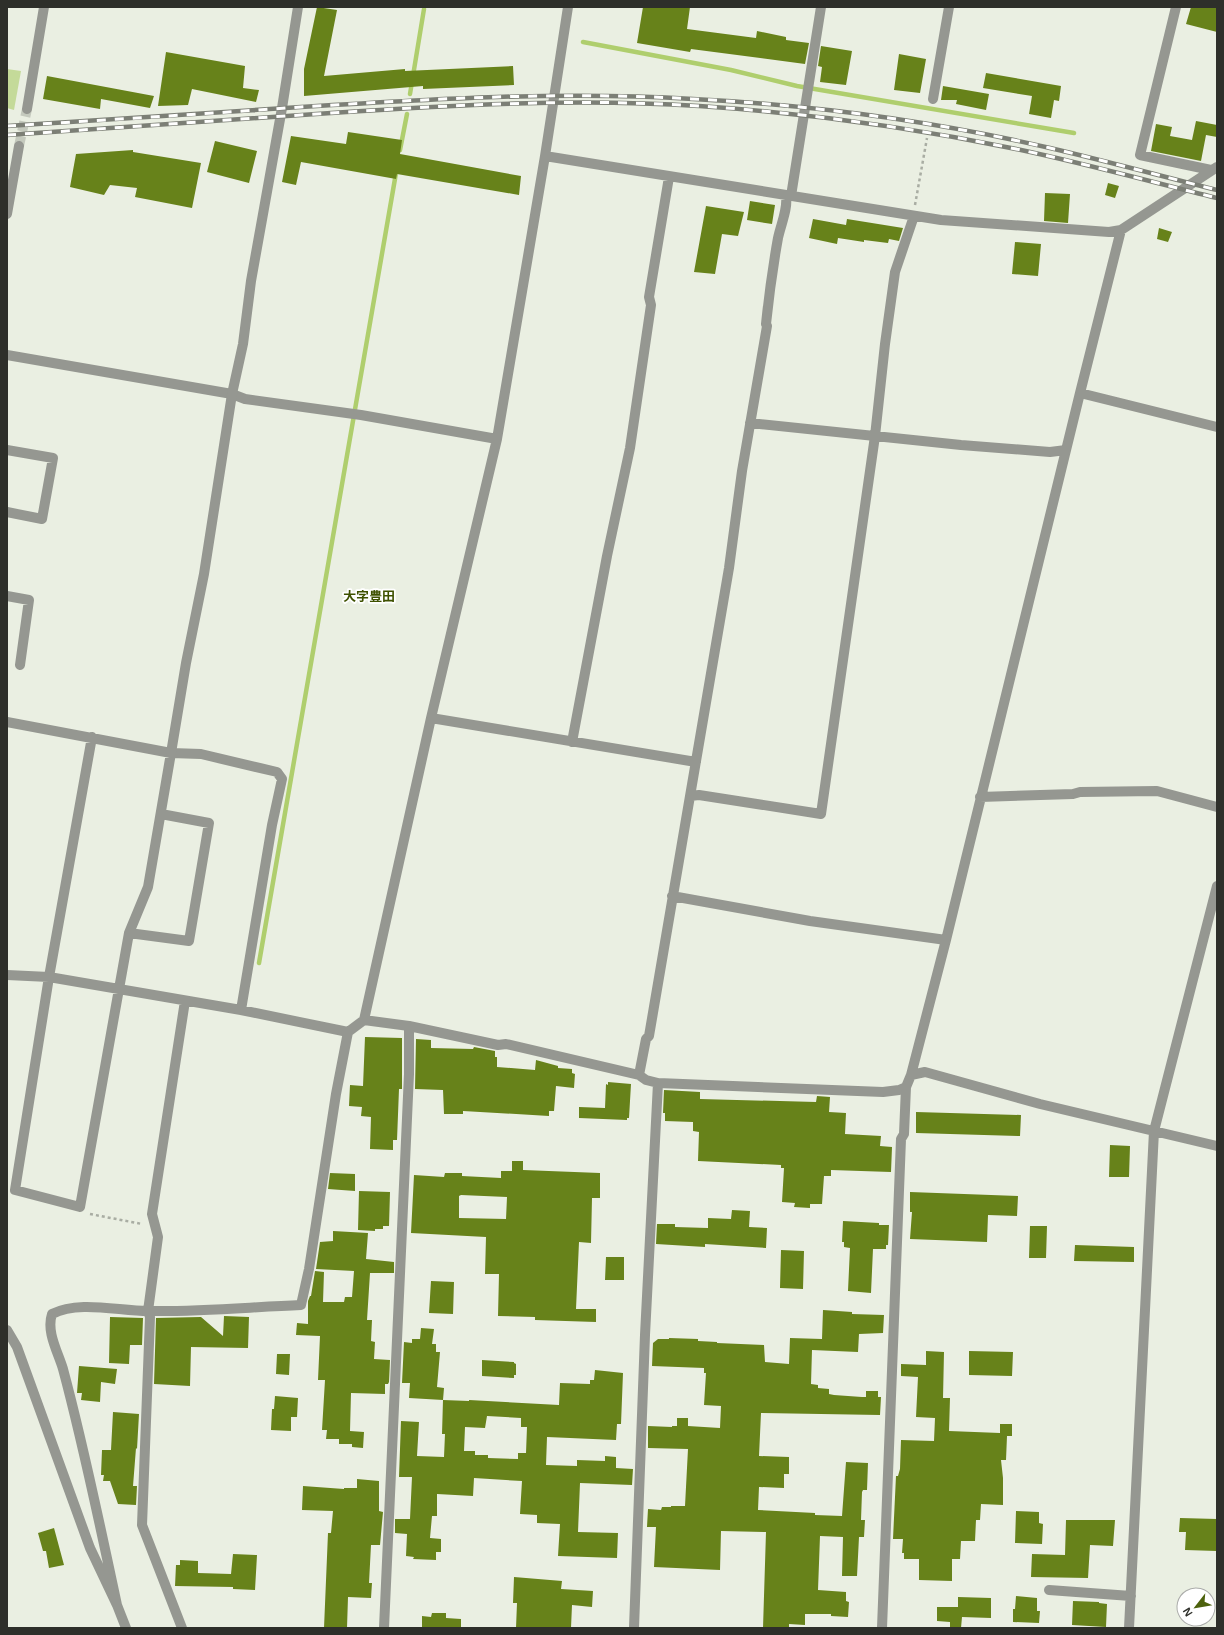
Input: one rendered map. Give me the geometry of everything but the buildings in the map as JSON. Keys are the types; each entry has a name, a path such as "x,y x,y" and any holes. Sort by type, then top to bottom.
{"street":[{"path":"27,109 44,7"},
{"path":"92,738 49,978 15,1190 80,1207 129,933 148,887 186,664 204,574 232,394 242,344 251,281 282,108 298,7"},
{"path":"117,1604 78,1425 62,1365 53,1342 49,1322 52,1314 61,1309 74,1307 148,1311 301,1305 309,1269 336,1094 348,1032 364,1020 431,718 497,439 545,156 568,7"},
{"path":"639,1076 646,1040 649,1036 729,568 750,424 767,326 766,324 774,259 789,196 821,7"},
{"path":"933,99 949,7"},
{"path":"1176,7 1140,155 1214,168"},
{"path":"7,214 19,146"},
{"path":"545,156 914,216 956,221 1109,232 1121,230 1214,168"},
{"path":"572,742 607,556 630,448 651,305 649,297 669,176"},
{"path":"690,796 699,795 821,814 875,436 885,344 895,272 914,216"},
{"path":"882,1628 902,1140 904,1134 906,1087 911,1075 946,940 980,797 1121,230"},
{"path":"7,355 232,394 244,398 497,439"},
{"path":"1080,393 1217,427"},
{"path":"750,424 961,445 1050,452 1066,450"},
{"path":"7,450 53,458 42,519 7,512"},
{"path":"7,596 29,600 20,665"},
{"path":"431,718 696,762"},
{"path":"7,722 171,753 201,754 277,772 282,779 272,824 241,1010"},
{"path":"980,797 1073,794 1080,792 1157,791 1217,807"},
{"path":"129,933 189,941 209,823 161,814"},
{"path":"1129,1628 1154,1131 1217,886"},
{"path":"672,896 810,921 946,940"},
{"path":"7,975 49,978 119,989 241,1010 348,1032"},
{"path":"182,1628 142,1525 150,1317 148,1311 158,1237 152,1214 185,1001"},
{"path":"364,1020 409,1026 498,1045 506,1044 639,1076 646,1080 658,1083 883,1092 900,1090 906,1087"},
{"path":"384,1628 409,1074 409,1026"},
{"path":"911,1075 925,1072 1040,1104 1217,1146"},
{"path":"634,1628 645,1335 658,1083"},
{"path":"7,1330 17,1347 90,1548 117,1604 126,1628"},
{"path":"1049,1590 1131,1596"}],"path":[{"path":"914,216 927,138"},
{"path":"80,1207 86,1213 146,1224 152,1214"}],"green space":[{"path":"7,69 21,71 14,110 7,108"}],"waterway":[{"path":"410,94 424,9"},
{"path":"583,42 731,70 797,86 1074,133"},
{"path":"400,150 407,114"},
{"path":"259,963 396,173"}],"tunnel":[{"path":"19,146 27,109"}],"railway":[{"path":"7,126 399,101 497,97 595,96 693,99 783,105 917,122 1006,138 1113,163 1217,190"},
{"path":"7,135 469,105 607,103 699,106 861,122 981,142 1046,155 1217,198"}],"district":[{"name":"大字豊田","path":"369,596"}]}
